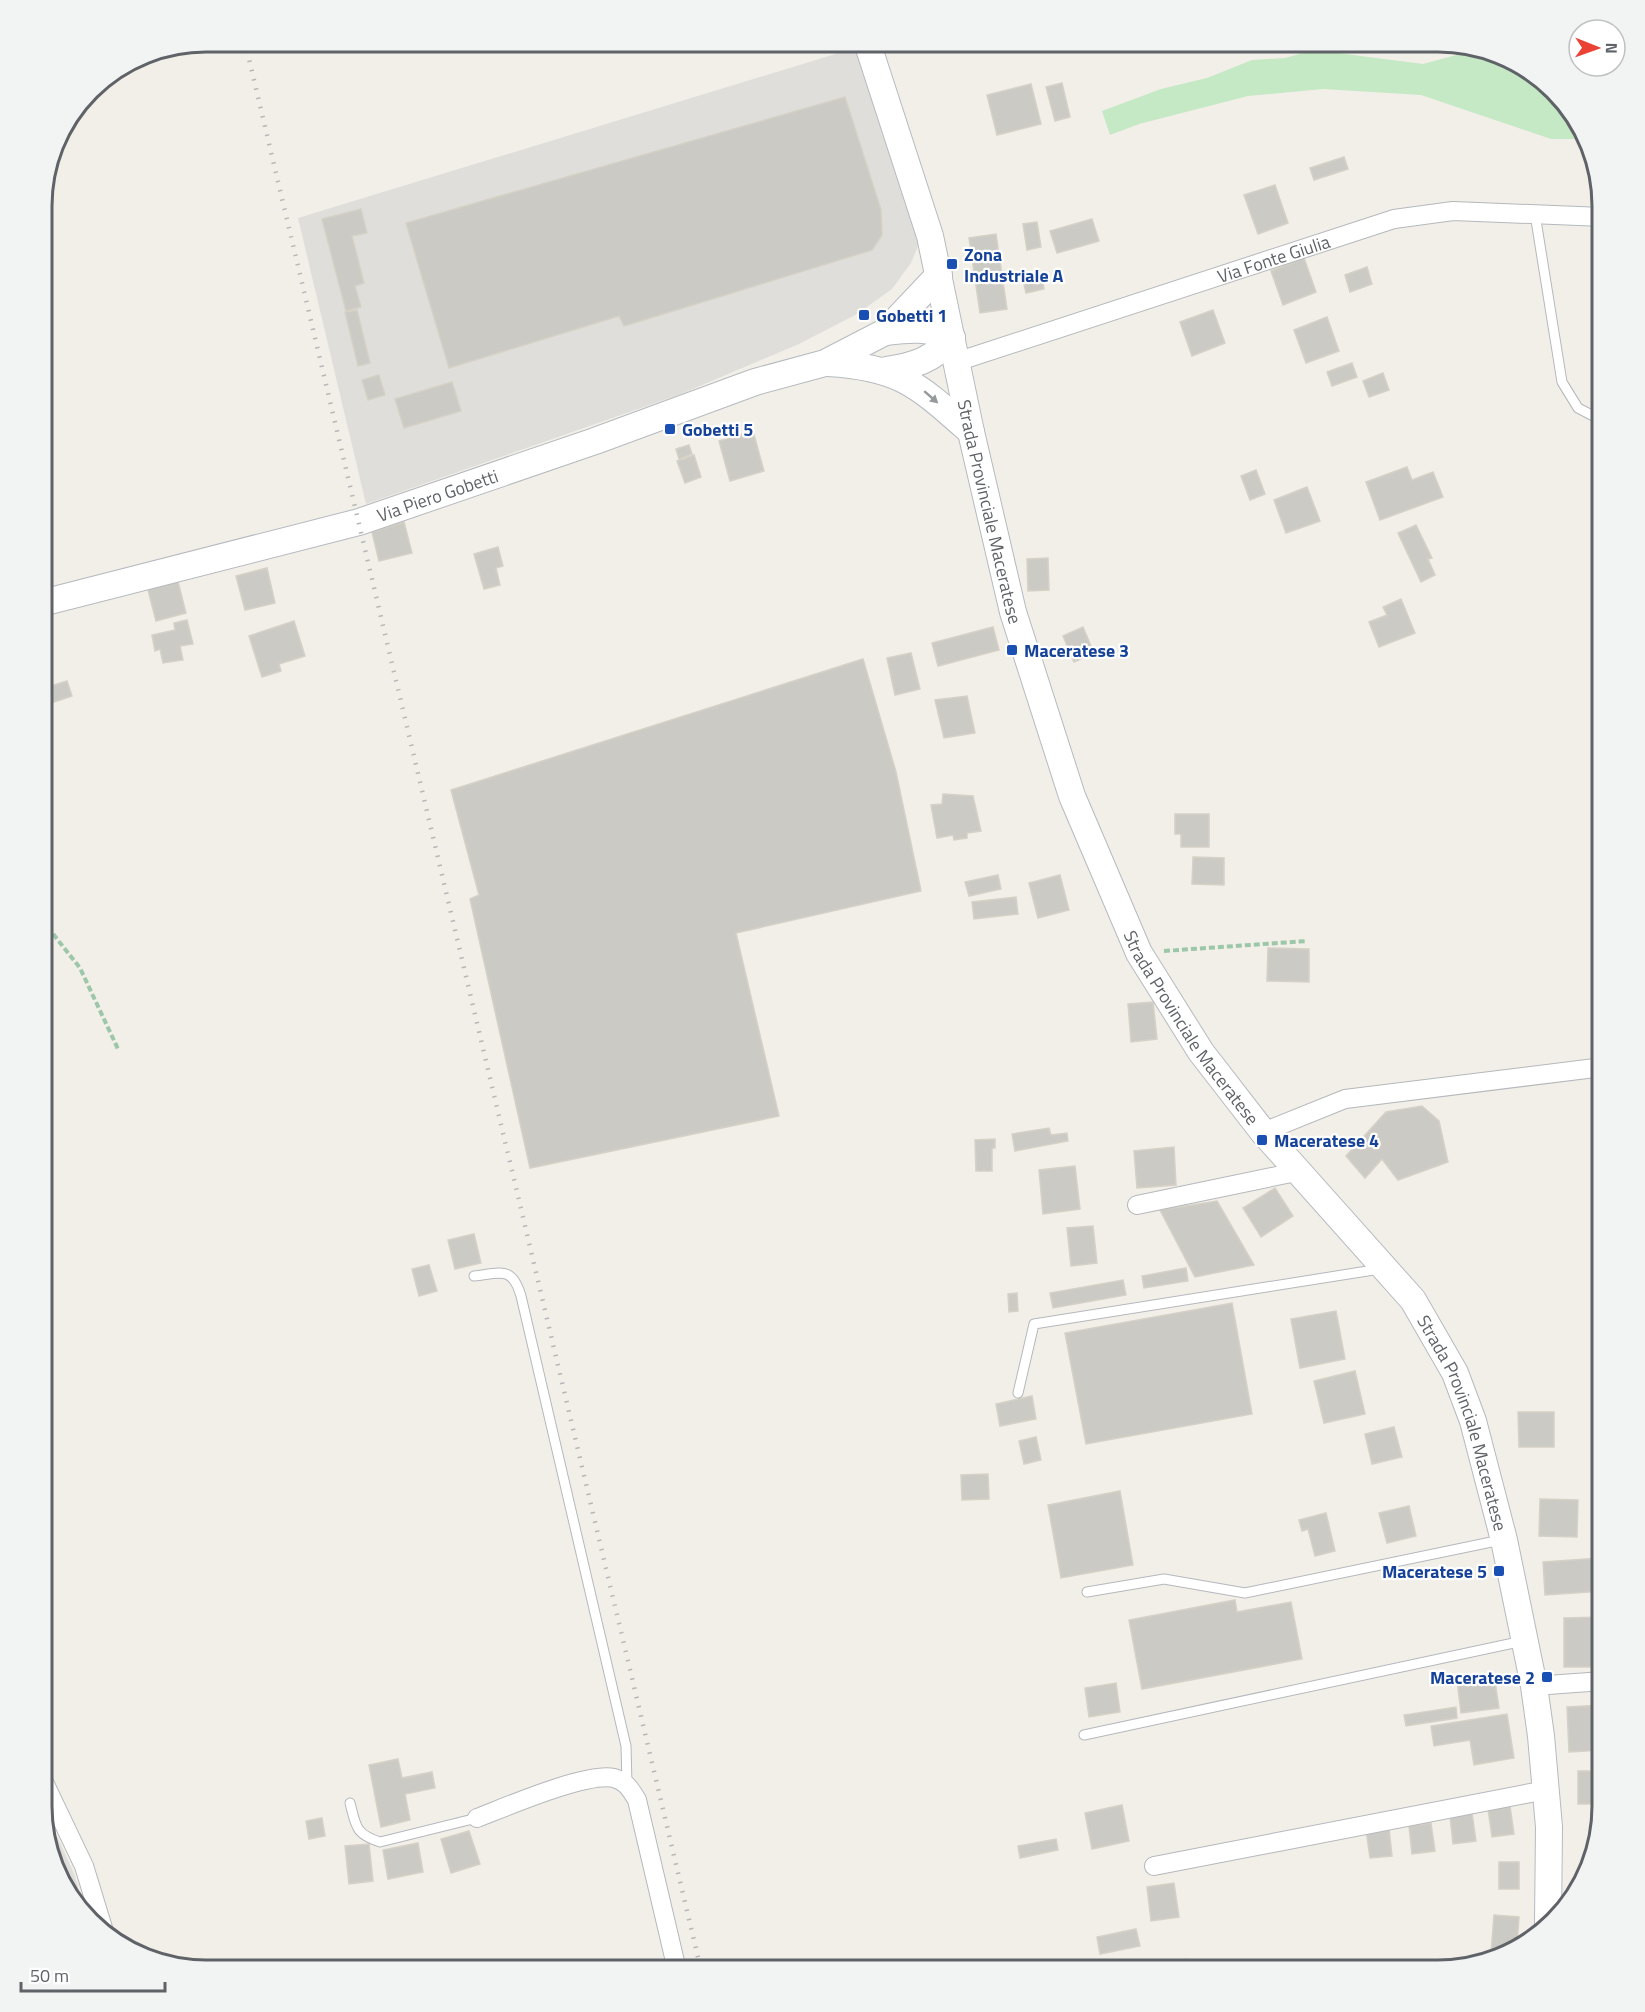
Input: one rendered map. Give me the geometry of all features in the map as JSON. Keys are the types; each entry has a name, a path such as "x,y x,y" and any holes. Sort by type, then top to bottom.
{"main road":[{"name":"Strada Provinciale Maceratese","path":"871,53 905,153 939,275 971,432 1016,623 1072,796 1139,953 1202,1052 1263,1132 1296,1172 1413,1300 1455,1373 1473,1421 1504,1540 1534,1686 1546,1790 1548,1913"},
{"path":"825,363 885,332 939,275"},
{"path":"825,363 886,370 914,366 954,350 938,331 921,328 885,332"},
{"name":"Via Piero Gobetti","path":"53,600 350,525 595,441 755,382 825,363"},
{"path":"886,370 922,389 971,432"}],"street":[{"name":"Via Fonte Giulia","path":"954,350 1394,219 1453,211 1592,217"},
{"path":"1263,1132 1345,1099 1592,1068"},
{"path":"1137,1205 1296,1172"},
{"path":"1534,1686 1592,1682"},
{"path":"477,1818 592,1779 614,1778 627,1784 637,1800 675,1960"},
{"path":"1154,1866 1546,1790"},
{"path":"52,1799 84,1866 99,1915"}],"lane":[{"path":"1535,214 1562,382 1578,408 1592,415"},
{"path":"1018,1393 1034,1324 1385,1268"},
{"path":"474,1276 507,1273 516,1278 522,1296 626,1746 627,1784"},
{"path":"1087,1592 1164,1579 1245,1593 1504,1540"},
{"path":"1084,1735 1525,1640"},
{"path":"350,1803 357,1829 365,1838 380,1842 477,1818"}],"path":[{"path":"53,933 80,968 118,1049"},
{"path":"1139,953 1307,941"}],"shaded area":[{"path":"840,53 857,53 920,241 911,263 892,289 857,314 799,344 681,394 366,504 298,218"},
{"path":"55,1833 75,1876 80,1893 64,1864"}],"green space":[{"path":"1304,53 1337,53 1423,64 1460,54 1469,55 1497,64 1532,84 1554,105 1577,139 1551,139 1421,95 1323,89 1248,96 1139,124 1110,135 1102,111 1161,89 1207,78 1252,60 1285,58"}],"building":[{"path":"1062,83 1070,117 1055,121 1046,87"},
{"path":"1031,84 1041,124 997,135 987,95"},
{"path":"845,97 881,210 882,235 872,250 624,326 619,316 449,368 406,223"},
{"path":"1344,157 1348,169 1314,180 1310,168"},
{"path":"1275,185 1288,223 1258,234 1244,195"},
{"path":"361,209 367,233 352,236 364,283 355,286 361,307 346,311 322,219"},
{"path":"1092,219 1099,241 1057,253 1050,231"},
{"path":"1037,222 1041,247 1027,250 1023,224"},
{"path":"996,234 1007,309 980,313 969,238"},
{"path":"1304,258 1316,292 1283,305 1271,271"},
{"path":"1367,267 1372,284 1350,292 1345,275"},
{"path":"1041,272 1044,289 1026,293 1022,275"},
{"path":"357,310 370,363 358,366 345,312"},
{"path":"1213,310 1225,343 1192,356 1180,322"},
{"path":"1327,317 1339,351 1306,363 1294,330"},
{"path":"1352,363 1357,377 1332,386 1327,372"},
{"path":"1383,373 1389,390 1369,397 1363,381"},
{"path":"379,375 385,395 368,400 362,380"},
{"path":"452,382 461,411 404,428 395,399"},
{"path":"753,431 764,471 730,481 719,441"},
{"path":"689,445 692,454 679,459 676,449"},
{"path":"694,455 701,477 685,483 677,461"},
{"path":"1407,467 1412,480 1433,472 1443,497 1380,520 1366,482"},
{"path":"1256,470 1265,494 1250,500 1241,476"},
{"path":"1307,487 1320,521 1286,533 1274,500"},
{"path":"404,522 412,553 379,561 372,532"},
{"path":"1416,525 1432,558 1428,559 1435,575 1421,582 1398,533"},
{"path":"498,547 503,566 496,568 500,585 484,589 474,554"},
{"path":"1048,558 1049,590 1028,591 1027,559"},
{"path":"267,568 275,603 245,610 236,576"},
{"path":"177,578 186,613 156,621 147,586"},
{"path":"1401,599 1415,633 1379,647 1369,622 1387,615 1383,607"},
{"path":"187,620 193,644 180,646 183,660 163,663 160,649 155,651 152,635 175,630 174,623"},
{"path":"294,621 305,656 279,664 281,671 262,677 249,636"},
{"path":"993,627 999,650 938,666 932,643"},
{"path":"1083,627 1094,653 1074,662 1063,636"},
{"path":"911,653 920,689 895,695 887,658"},
{"path":"863,659 896,772 921,891 736,933 779,1116 530,1168 470,899 479,895 451,790"},
{"path":"67,681 72,696 53,702 53,685"},
{"path":"967,696 975,733 944,738 935,700"},
{"path":"943,794 973,796 981,831 967,833 967,838 954,840 953,835 937,838 931,805 942,804"},
{"path":"1175,814 1209,814 1209,847 1181,847 1181,834 1175,834"},
{"path":"1193,857 1224,858 1224,885 1192,884"},
{"path":"998,875 1001,889 969,896 965,882"},
{"path":"1060,875 1069,910 1038,918 1029,883"},
{"path":"1016,897 1018,914 974,919 972,902"},
{"path":"1268,948 1309,949 1309,982 1267,981"},
{"path":"1153,1002 1157,1039 1131,1042 1128,1004"},
{"path":"1422,1106 1439,1121 1448,1162 1398,1180 1382,1159 1365,1178 1346,1156 1386,1112"},
{"path":"1049,1128 1051,1135 1067,1133 1068,1141 1015,1151 1012,1134"},
{"path":"995,1139 995,1148 992,1148 992,1171 976,1171 975,1140"},
{"path":"1174,1147 1176,1185 1137,1188 1134,1151"},
{"path":"1075,1166 1080,1209 1043,1214 1039,1170"},
{"path":"1275,1188 1293,1216 1261,1237 1243,1208"},
{"path":"1217,1201 1254,1265 1195,1277 1160,1210"},
{"path":"1093,1226 1097,1263 1071,1266 1067,1228"},
{"path":"474,1234 481,1263 455,1269 448,1240"},
{"path":"429,1265 437,1291 419,1296 412,1269"},
{"path":"1186,1268 1188,1281 1144,1288 1142,1276"},
{"path":"1123,1280 1126,1295 1053,1308 1050,1293"},
{"path":"1017,1293 1018,1311 1009,1312 1008,1294"},
{"path":"1232,1303 1252,1414 1086,1444 1065,1333"},
{"path":"1336,1311 1345,1359 1300,1368 1291,1319"},
{"path":"1355,1371 1365,1414 1324,1423 1314,1381"},
{"path":"1032,1396 1036,1419 1000,1426 996,1404"},
{"path":"1518,1412 1554,1412 1554,1447 1519,1447"},
{"path":"1394,1427 1402,1457 1372,1464 1365,1434"},
{"path":"1036,1437 1041,1460 1024,1464 1019,1441"},
{"path":"988,1474 989,1499 962,1500 961,1475"},
{"path":"1120,1491 1133,1565 1061,1578 1048,1505"},
{"path":"1540,1499 1578,1500 1577,1537 1539,1536"},
{"path":"1409,1506 1416,1536 1387,1543 1379,1513"},
{"path":"1326,1513 1335,1551 1315,1556 1308,1529 1302,1531 1299,1520"},
{"path":"1592,1559 1592,1592 1545,1595 1543,1562"},
{"path":"1235,1600 1237,1612 1291,1602 1302,1659 1142,1689 1129,1620"},
{"path":"1592,1617 1592,1667 1564,1667 1564,1618"},
{"path":"1494,1675 1499,1708 1461,1713 1457,1680"},
{"path":"1116,1683 1120,1712 1089,1717 1085,1688"},
{"path":"1592,1706 1592,1751 1569,1752 1567,1707"},
{"path":"1456,1707 1457,1718 1406,1726 1404,1715"},
{"path":"1507,1714 1514,1758 1474,1765 1470,1740 1434,1746 1431,1726"},
{"path":"398,1759 402,1778 432,1772 435,1788 405,1794 410,1820 381,1827 369,1765"},
{"path":"1578,1771 1592,1771 1592,1804 1578,1804"},
{"path":"1122,1805 1129,1841 1092,1849 1085,1813"},
{"path":"1510,1806 1514,1834 1492,1837 1488,1809"},
{"path":"1472,1813 1476,1841 1453,1844 1450,1816"},
{"path":"322,1818 325,1836 309,1839 306,1821"},
{"path":"1431,1823 1435,1851 1412,1854 1409,1826"},
{"path":"1389,1828 1392,1856 1370,1858 1366,1830"},
{"path":"469,1831 480,1864 451,1873 441,1839"},
{"path":"1056,1839 1058,1850 1020,1858 1018,1846"},
{"path":"418,1843 423,1872 388,1879 383,1850"},
{"path":"369,1844 373,1881 349,1884 345,1846"},
{"path":"1499,1862 1519,1862 1519,1889 1499,1889"},
{"path":"1174,1883 1179,1917 1151,1921 1147,1887"},
{"path":"1494,1915 1519,1917 1518,1938 1491,1950"},
{"path":"1136,1929 1140,1946 1100,1954 1097,1937"}],"railway":[{"path":"247,52 699,1960"}],"place":[{"name":"Zona Industriale A","path":"952,264"},
{"name":"Gobetti 1","path":"864,315"},
{"name":"Gobetti 5","path":"670,429"},
{"name":"Maceratese 3","path":"1012,650"},
{"name":"Maceratese 4","path":"1262,1140"},
{"name":"Maceratese 5","path":"1499,1571"},
{"name":"Maceratese 2","path":"1547,1677"}]}
